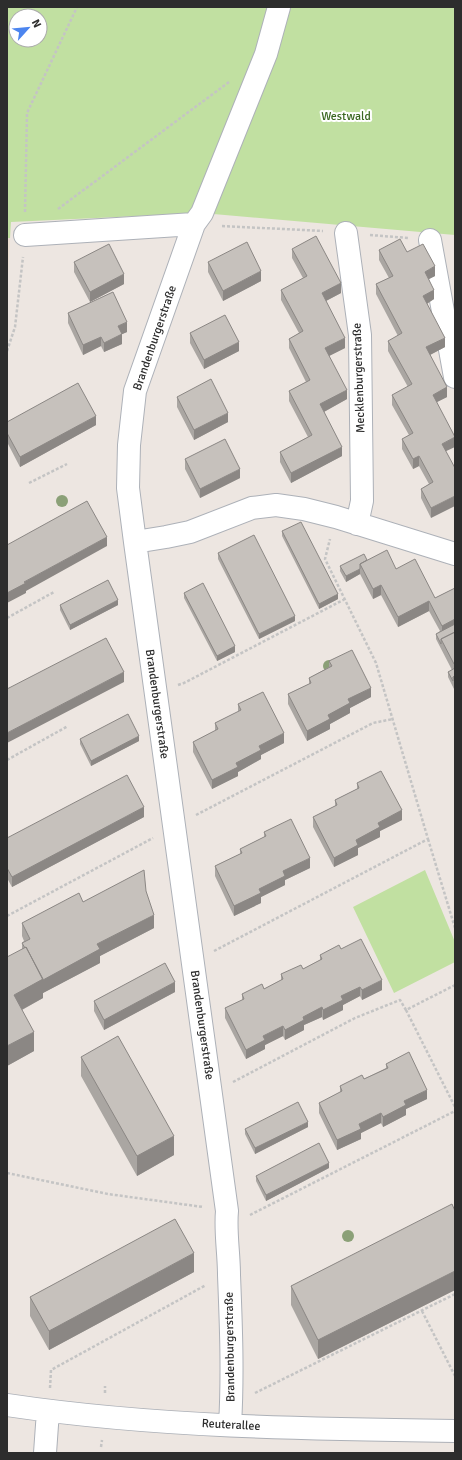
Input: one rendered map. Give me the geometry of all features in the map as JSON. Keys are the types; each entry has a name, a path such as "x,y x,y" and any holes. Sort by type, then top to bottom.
{"street":[{"name":"Brandenburgerstraße","path":"230,1426 232,1388 226,1219 211,1094 128,488 135,391 194,224 202,213 266,54 279,7"},
{"path":"25,234 194,224"},
{"name":"Mecklenburgerstraße","path":"346,233 360,335 362,501 357,524"},
{"path":"430,240 455,377"},
{"path":"135,542 166,538 190,532 252,508 276,505 304,509 336,517 455,554"},
{"name":"Reuterallee","path":"7,1405 48,1411 230,1426 455,1431"},
{"path":"45,1453 48,1411"}],"path":[{"path":"7,351 16,327 25,234 27,113 77,7"},
{"path":"56,211 234,78"},
{"path":"28,483 67,464"},
{"path":"336,517 325,559 376,663 455,928"},
{"path":"7,618 54,592"},
{"path":"155,691 184,683 345,600"},
{"path":"7,916 373,723 393,719"},
{"path":"7,760 68,726"},
{"path":"193,961 428,840"},
{"path":"406,1010 455,985"},
{"path":"211,1094 355,1018 400,1000 455,1107"},
{"path":"7,1173 226,1219 455,1111"},
{"path":"48,1411 51,1370 229,1273"},
{"path":"254,1393 422,1312 455,1294"},
{"path":"422,1312 455,1376"}],"shaded area":[{"path":"7,238 10,238 7,294"}],"green space":[{"name":"Westwald","path":"7,7 455,7 455,235 202,213 11,222 10,238 7,238"},
{"path":"425,870 455,942 455,962 394,993 353,907"}],"building":[{"path":"316,236 341,283 322,293 345,338 325,348 347,390 320,404 342,447 291,473 280,452 312,435 289,391 310,380 289,339 303,331 281,290 307,276 292,249"},
{"path":"400,239 407,252 423,244 435,266 425,272 434,290 423,296 445,338 426,347 447,387 433,395 455,437 442,444 455,468 455,496 431,508 421,489 433,482 419,456 413,459 402,439 413,433 392,395 412,384 388,341 402,333 376,284 393,276 379,250"},
{"path":"247,242 261,271 223,291 208,262"},
{"path":"109,244 124,274 90,292 74,262"},
{"path":"113,292 127,322 118,326 122,334 104,343 101,337 83,345 68,313"},
{"path":"225,315 239,342 204,360 190,333"},
{"path":"211,379 228,413 194,430 177,397"},
{"path":"78,383 96,416 20,457 7,433 7,422"},
{"path":"225,439 240,469 200,489 185,459"},
{"path":"87,501 107,537 24,582 26,583 7,593 7,545"},
{"path":"301,522 338,594 319,604 282,531"},
{"path":"254,535 295,616 259,634 218,553"},
{"path":"387,550 396,569 415,559 435,598 455,588 455,619 442,626 429,601 398,617 381,585 373,589 360,564"},
{"path":"364,554 367,560 360,564 360,569 346,576 340,566"},
{"path":"108,580 118,600 70,625 60,605"},
{"path":"203,583 235,646 217,656 184,593"},
{"path":"455,624 455,632 441,639 441,644 436,634"},
{"path":"455,632 455,663 454,664 441,639"},
{"path":"106,638 124,672 7,733 7,689"},
{"path":"352,650 371,688 348,699 350,703 328,715 330,719 307,731 288,694 311,683 309,678 332,666 329,661"},
{"path":"455,668 455,676 453,677 453,681 448,672"},
{"path":"263,692 284,733 259,746 261,750 236,763 238,767 212,780 193,742 218,729 215,723 241,710 238,704"},
{"path":"128,714 139,736 91,761 80,739"},
{"path":"381,771 402,810 378,823 380,827 356,840 358,845 334,858 313,817 337,805 335,800 359,788 357,783"},
{"path":"127,775 144,807 12,877 7,868 7,838"},
{"path":"291,819 310,858 283,871 285,876 259,889 261,893 234,906 215,866 242,853 240,849 266,836 264,832"},
{"path":"144,870 146,891 154,915 97,944 100,949 43,980 26,947 25,948 22,943 30,939 22,923 79,893 83,902"},
{"path":"361,939 382,980 362,990 360,987 341,996 343,1000 323,1010 322,1007 303,1017 304,1020 285,1030 283,1026 263,1036 265,1040 246,1050 225,1008 244,999 242,994 262,984 264,989 283,979 281,974 301,965 303,969 322,959 320,955 339,945 341,949"},
{"path":"26,947 43,979 14,995 34,1032 7,1046 7,957"},
{"path":"165,963 175,982 104,1020 94,1001"},
{"path":"118,1036 174,1136 137,1156 81,1057"},
{"path":"409,1052 427,1090 404,1101 406,1105 383,1117 381,1113 359,1124 361,1129 337,1140 319,1103 342,1091 340,1086 362,1075 364,1079 388,1068 386,1064"},
{"path":"298,1102 308,1122 255,1148 245,1129"},
{"path":"319,1143 329,1163 266,1195 256,1176"},
{"path":"452,1204 455,1211 455,1271 318,1340 291,1286"},
{"path":"175,1219 194,1253 49,1331 30,1297"}]}
